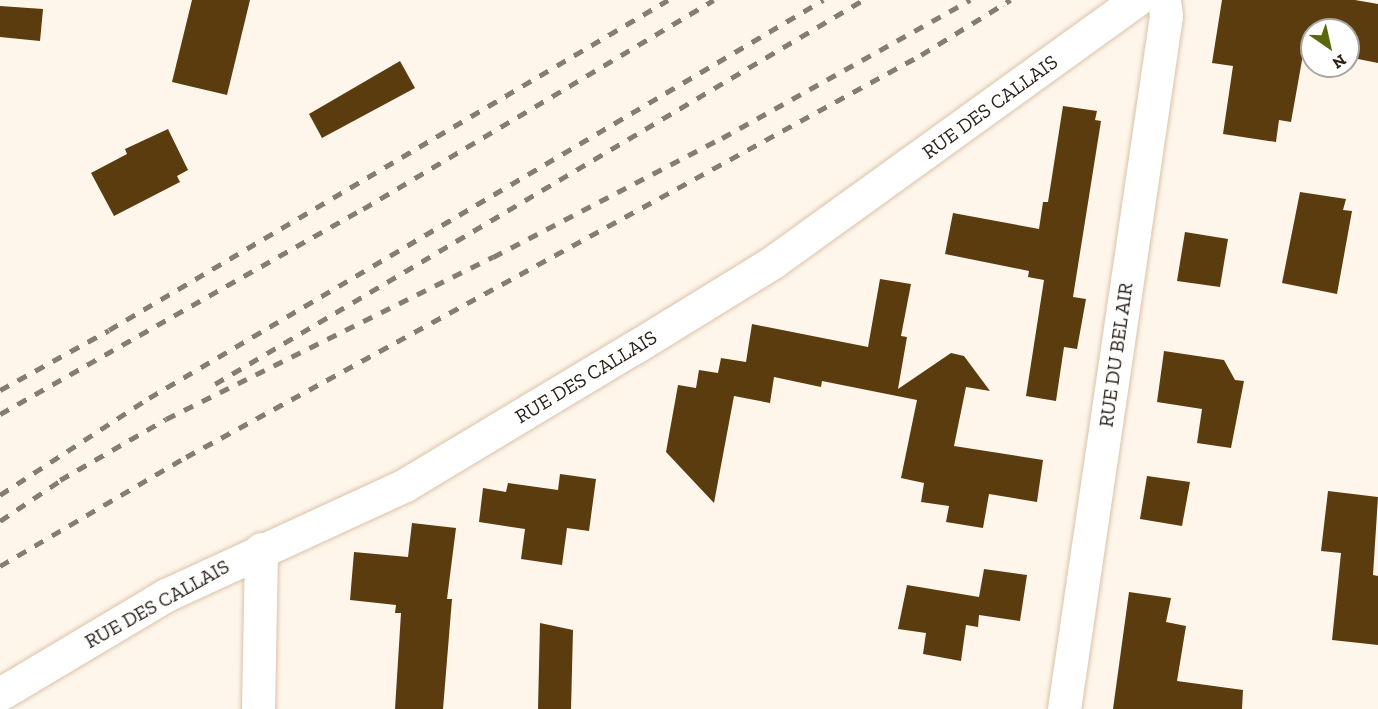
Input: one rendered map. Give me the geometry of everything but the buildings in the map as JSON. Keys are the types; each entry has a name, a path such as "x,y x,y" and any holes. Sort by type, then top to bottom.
{"street":[{"name":"RUE DES CALLAIS","path":"0,694 166,595 261,549 405,485 773,262 1136,0"},
{"name":"RUE DU BEL AIR","path":"1064,709 1166,16 1164,0"},
{"path":"258,709 261,549"}],"railway":[{"path":"0,390 109,330 668,0"},
{"path":"0,414 363,209 713,0"},
{"path":"0,495 149,398 823,0"},
{"path":"215,384 863,0"},
{"path":"60,480 166,419 493,257 722,138 970,0"},
{"path":"0,566 186,457 921,55 1010,0"},
{"path":"0,521 67,476"}]}
